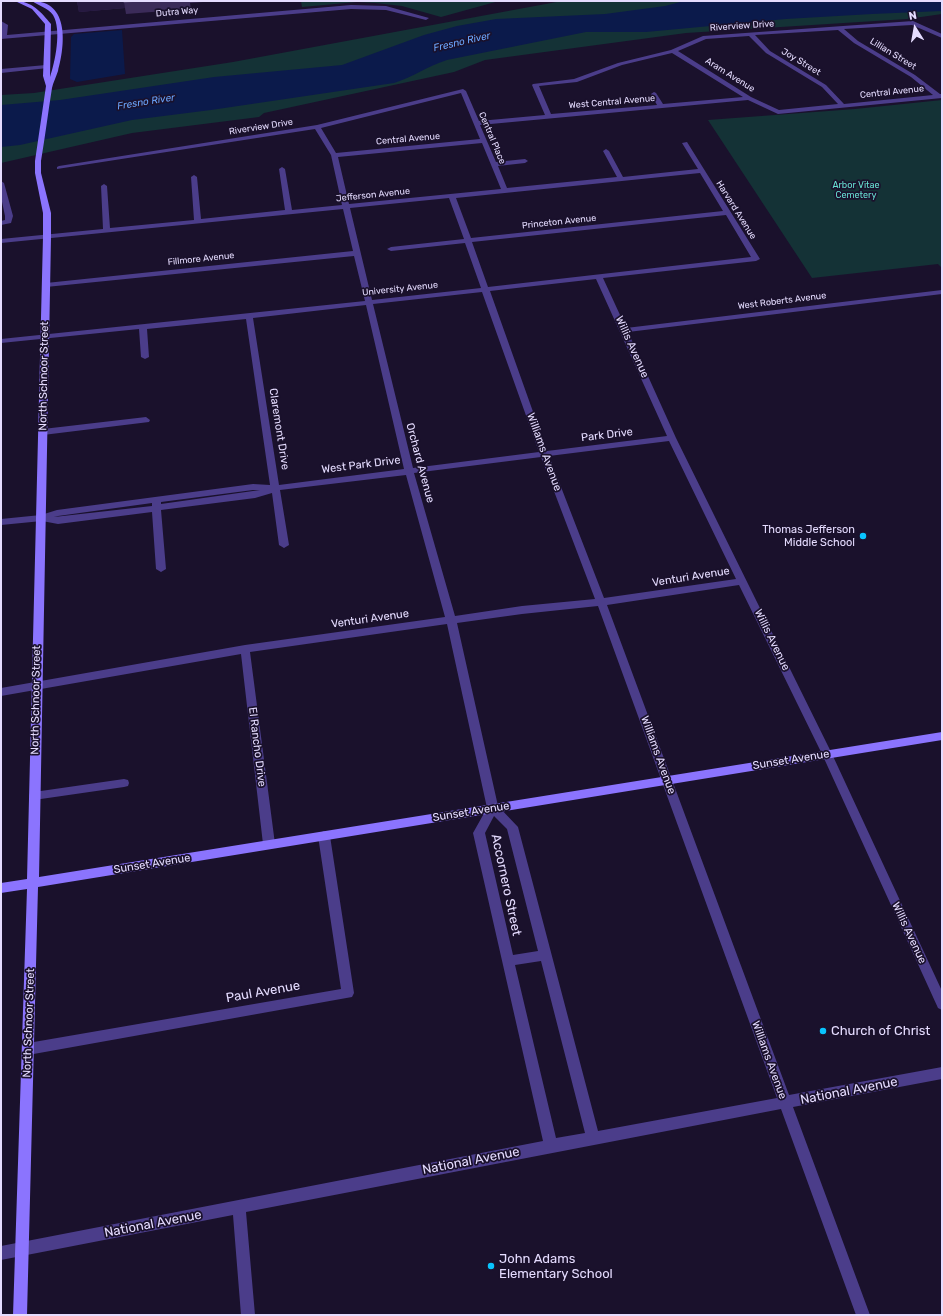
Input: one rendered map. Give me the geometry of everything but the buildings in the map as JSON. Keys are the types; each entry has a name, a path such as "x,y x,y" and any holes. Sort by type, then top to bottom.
{"street":[{"name":"North Schnoor Street","path":"18,1 34,8 43,16 48,24 46,76 49,86 49,94 39,151 38,173 47,208 47,237 33,883 20,1315"},
{"name":"North Schnoor Street","path":"35,1 44,5 54,14 58,21 58,57 55,75 49,86"},
{"name":"Dutra Way","path":"3,37 351,7 386,8 426,18"},
{"path":"1,23 5,26 3,37"},
{"name":"Riverview Drive","path":"549,117 535,85 575,80 620,64 673,51 705,37 913,23 942,36"},
{"name":"Lillian Street","path":"839,28 856,42 913,76 940,96"},
{"name":"Joy Street","path":"750,34 768,52 824,86 843,106"},
{"name":"Aram Avenue","path":"673,51 749,98 778,112 843,106"},
{"path":"1,71 46,67"},
{"name":"Riverview Drive","path":"59,168 317,127 463,92"},
{"name":"Central Place","path":"463,92 505,191"},
{"path":"654,94 661,106"},
{"name":"Central Avenue","path":"843,106 940,96"},
{"name":"West Central Avenue","path":"476,124 749,98"},
{"name":"Orchard Avenue","path":"317,127 334,155 409,471 451,620 493,808"},
{"name":"Central Avenue","path":"334,155 484,141"},
{"name":"Harvard Avenue","path":"685,143 756,259"},
{"path":"606,151 620,179"},
{"path":"493,164 526,161"},
{"path":"282,169 289,212"},
{"name":"Jefferson Avenue","path":"47,237 702,171"},
{"path":"194,177 198,221"},
{"path":"1,185 9,216 8,221 1,223"},
{"path":"104,186 107,230"},
{"name":"Williams Avenue","path":"452,196 544,454 667,780 863,1315"},
{"name":"Princeton Avenue","path":"391,248 728,213"},
{"path":"1,241 47,237"},
{"name":"Fillmore Avenue","path":"46,285 358,253"},
{"name":"University Avenue","path":"1,341 369,303 756,259"},
{"name":"Willis Avenue","path":"599,277 625,330 672,438 827,754 942,1004"},
{"name":"West Roberts Avenue","path":"625,330 942,292"},
{"name":"Claremont Drive","path":"249,316 284,545"},
{"path":"143,327 145,357"},
{"path":"43,432 146,420"},
{"name":"Park Drive","path":"544,454 672,438"},
{"name":"West Park Drive","path":"1,522 41,518 58,521 156,504 255,495 276,488 544,454"},
{"path":"156,504 160,569"},
{"name":"Venturi Avenue","path":"1,692 37,687 244,649 451,620 601,602 743,581"},
{"name":"El Rancho Drive","path":"244,649 269,844"},
{"name":"Sunset Avenue","path":"1,888 942,736"},
{"path":"34,796 124,783"},
{"name":"Accornero Street","path":"551,1146 479,833 493,808 512,827 594,1138"},
{"name":"Paul Avenue","path":"28,1049 348,993 324,836"},
{"path":"508,961 546,955"},
{"name":"National Avenue","path":"1,1253 551,1146 942,1073"},
{"path":"239,1207 248,1315"}],"green space":[{"path":"301,1 499,1 441,17 402,6 357,2 302,7"},
{"path":"562,1 930,1 942,6 942,14 907,19 686,33 485,60 454,72 264,113 259,117 132,133 1,163 1,95 34,93 233,62"},
{"name":"Arbor Vitae Cemetery","path":"942,100 942,268 938,264 812,278 708,120 855,109"}],"water":[{"name":"Fresno River","path":"684,1 942,1 942,11 786,19 646,32 586,32 447,60 394,83 132,120 20,145 1,147 1,105 60,100 214,77 342,65 424,35 457,26 496,19 605,14 665,6"},
{"path":"122,30 125,74 77,82 70,79 71,37 74,34"}],"place":[{"name":"Thomas Jefferson Middle School","path":"863,536"},
{"name":"Church of Christ","path":"823,1031"},
{"name":"John Adams Elementary School","path":"491,1266"}]}
